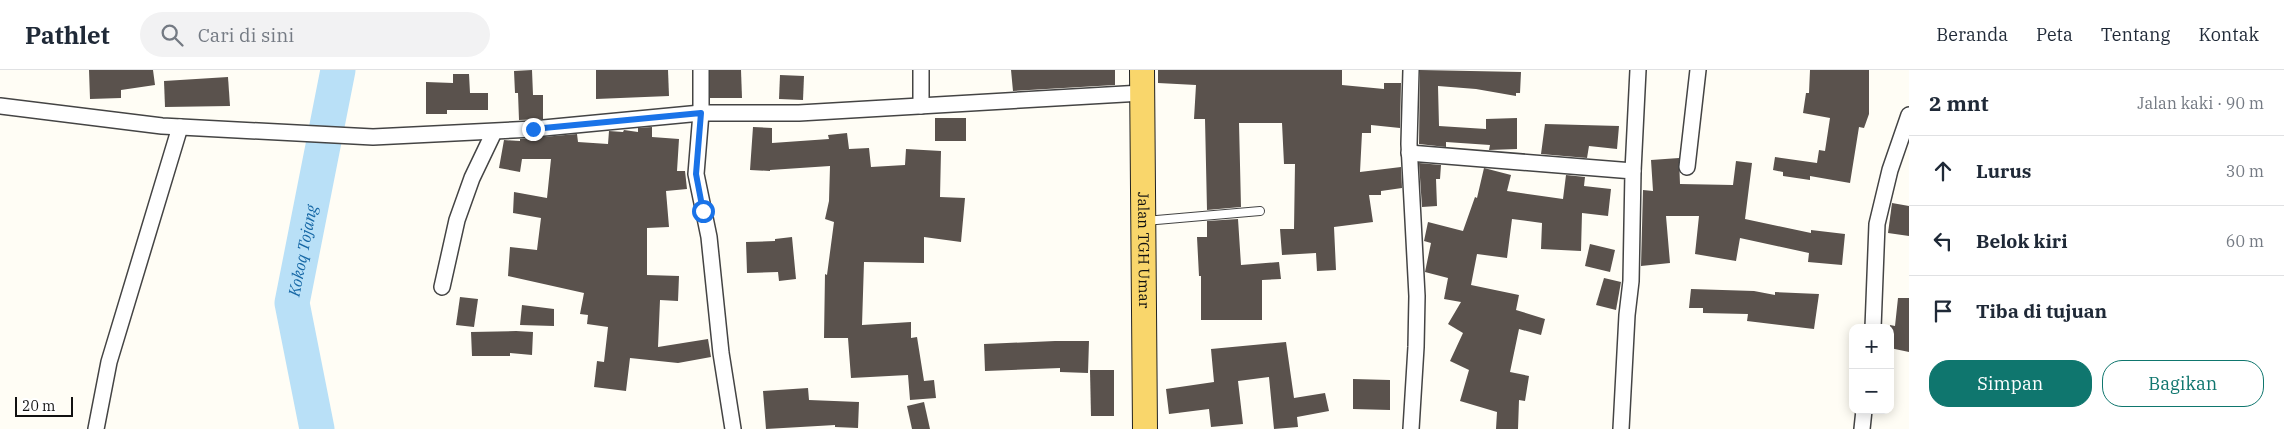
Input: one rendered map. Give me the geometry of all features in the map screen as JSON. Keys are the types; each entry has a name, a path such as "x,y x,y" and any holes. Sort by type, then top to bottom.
{"main road":[{"name":"Jalan TGH Umar","path":"1142,81 1145,429"}],"street":[{"path":"701,70 701,113 696,174 709,237 721,353 733,429"},
{"path":"921,70 921,106"},
{"path":"1410,429 1416,347 1416,296 1409,153 1411,70"},
{"path":"1621,429 1627,315 1631,281 1633,171 1638,70"},
{"path":"1687,167 1698,70"},
{"path":"0,106 180,127 373,137 494,132 701,113 799,113 921,106 1142,81"},
{"path":"1873,324 1877,224 1890,170 1909,115"},
{"path":"96,429 109,362 180,127"},
{"path":"442,287 457,220 472,178 494,132"},
{"path":"1409,153 1633,171"},
{"path":"1862,429 1864,414"}],"lane":[{"path":"1143,221 1260,211"}],"building":[{"path":"89,70 153,70 155,85 121,90 121,98 90,99"},
{"path":"532,70 533,95 543,95 543,119 519,120 518,93 515,93 514,71"},
{"path":"596,70 668,70 669,96 596,99"},
{"path":"710,70 741,70 742,98 710,98"},
{"path":"1011,70 1115,70 1115,85 1013,91"},
{"path":"1158,70 1342,70 1342,85 1384,89 1384,83 1401,83 1400,128 1371,125 1371,133 1362,133 1360,172 1401,167 1402,188 1381,191 1381,195 1369,195 1373,222 1334,227 1336,270 1317,271 1316,253 1282,255 1280,229 1294,229 1295,164 1284,164 1282,123 1239,123 1241,207 1207,210 1205,119 1194,119 1196,85 1158,83"},
{"path":"1420,70 1521,72 1520,93 1516,93 1516,96 1476,89 1438,86 1439,126 1486,129 1486,119 1517,118 1517,149 1489,150 1490,145 1446,142 1446,147 1419,144"},
{"path":"1810,70 1869,70 1869,114 1864,128 1859,127 1850,183 1810,176 1810,180 1783,176 1783,172 1773,170 1775,157 1817,163 1819,150 1825,151 1830,118 1803,113 1806,93 1809,93"},
{"path":"453,74 469,74 470,93 488,93 488,110 447,110 447,114 426,114 426,82 453,83"},
{"path":"780,75 804,76 803,100 779,99"},
{"path":"228,77 230,106 165,107 164,81"},
{"path":"935,118 966,118 966,141 935,141"},
{"path":"1545,124 1619,126 1617,149 1589,146 1587,158 1541,154"},
{"path":"652,127 652,137 679,139 677,171 685,171 687,189 666,191 669,227 647,228 647,275 679,276 678,301 660,300 658,347 708,339 711,357 678,363 630,358 626,391 594,387 597,361 604,362 608,327 587,324 588,315 580,314 584,293 508,276 510,247 537,250 541,218 513,213 514,192 547,198 551,159 522,159 520,172 499,168 504,140 520,141 520,139 577,134 578,142 608,144 609,131 623,132 624,130 638,132 638,128"},
{"path":"753,127 772,128 772,143 829,139 828,135 847,133 849,149 869,148 871,167 905,165 906,149 941,151 940,197 965,198 961,242 924,237 924,263 864,262 862,325 911,322 911,338 917,337 924,381 934,380 936,398 910,400 908,375 851,378 848,338 824,338 825,274 827,275 834,222 825,219 829,201 830,166 770,171 750,170"},
{"path":"1679,158 1680,184 1733,185 1736,161 1752,163 1745,219 1811,233 1811,230 1845,234 1842,265 1808,262 1809,253 1740,238 1736,261 1695,254 1699,216 1666,216 1670,263 1641,266 1643,190 1653,191 1651,160"},
{"path":"1419,163 1441,165 1440,179 1436,179 1437,206 1422,207"},
{"path":"1484,168 1511,175 1507,191 1563,199 1566,175 1585,177 1584,186 1611,189 1608,216 1582,213 1581,251 1541,249 1542,223 1512,219 1507,258 1477,254 1471,285 1519,295 1516,310 1545,319 1541,335 1519,329 1510,372 1529,376 1525,401 1519,400 1518,429 1496,429 1497,412 1460,401 1469,370 1450,361 1463,333 1448,324 1461,302 1444,299 1448,278 1425,272 1431,243 1424,241 1428,222 1463,231 1475,197 1477,198"},
{"path":"1892,203 1909,206 1909,236 1888,233"},
{"path":"1238,219 1241,265 1279,262 1281,279 1262,280 1262,320 1201,320 1201,276 1199,276 1197,237 1207,237 1207,221"},
{"path":"792,237 796,279 779,281 778,272 747,273 746,242 775,241 775,239"},
{"path":"1590,244 1615,250 1610,272 1585,266"},
{"path":"1604,278 1621,282 1616,310 1596,305"},
{"path":"1691,289 1754,291 1775,295 1775,292 1819,294 1814,329 1747,321 1748,314 1703,313 1703,308 1689,308"},
{"path":"460,297 478,299 474,327 456,325"},
{"path":"1898,298 1909,298 1909,352 1894,349"},
{"path":"522,305 554,309 554,326 520,325"},
{"path":"471,332 533,332 532,355 510,353 510,356 472,356"},
{"path":"1089,341 1088,373 1060,372 1060,368 985,371 984,344"},
{"path":"1286,342 1294,398 1325,393 1329,411 1297,417 1298,427 1274,429 1269,377 1238,381 1243,424 1211,427 1209,409 1169,414 1166,389 1214,382 1211,349"},
{"path":"1090,370 1114,370 1114,416 1091,416"},
{"path":"1353,379 1390,380 1390,410 1353,409"},
{"path":"808,388 809,400 859,402 858,428 835,427 835,425 766,429 763,391"},
{"path":"924,402 930,429 912,429 907,406"}],"waterway":[{"name":"Kokoq Tojang","path":"317,429 292,303 338,70"}],"route":[{"path":"533,129 701,113 696,174 703,211"}]}
